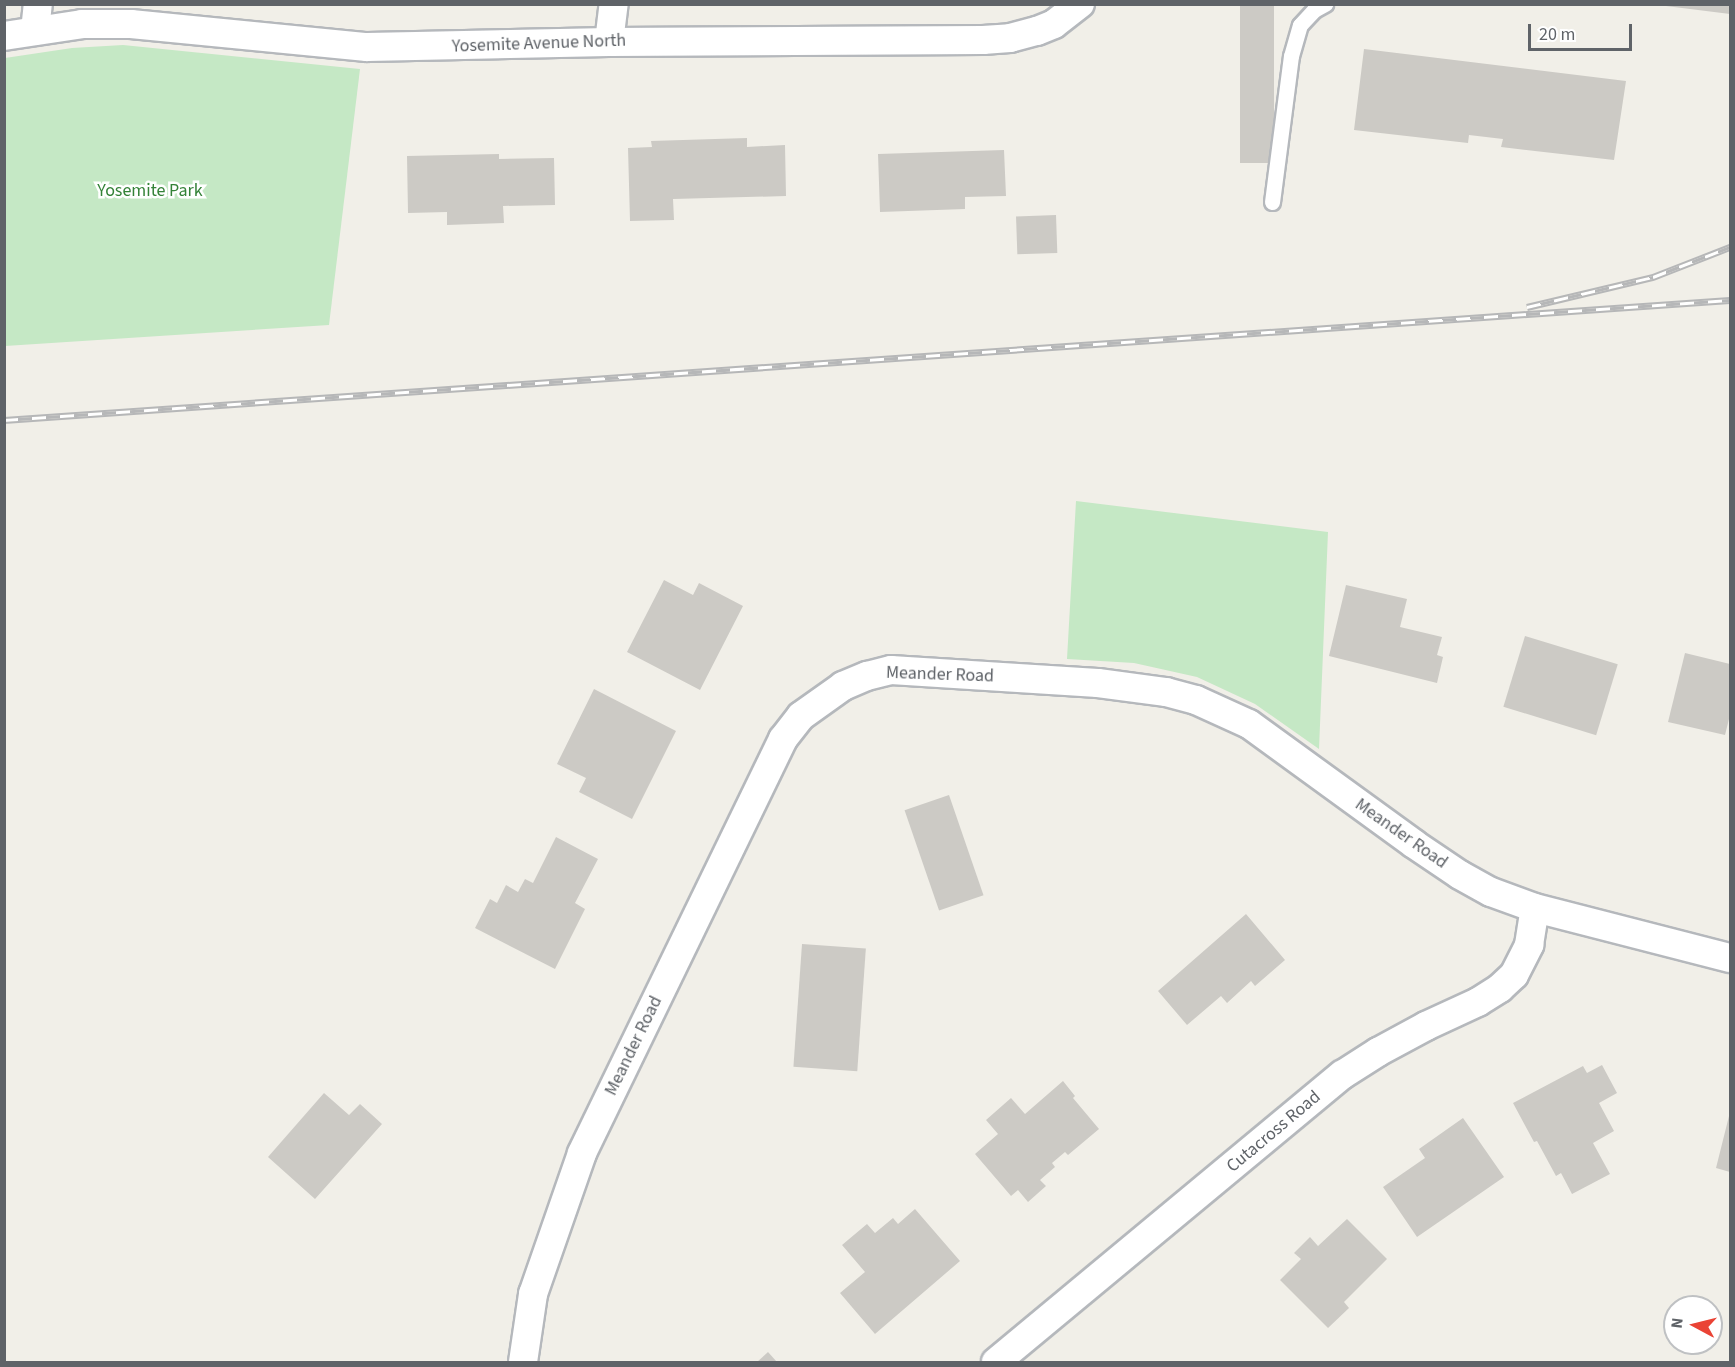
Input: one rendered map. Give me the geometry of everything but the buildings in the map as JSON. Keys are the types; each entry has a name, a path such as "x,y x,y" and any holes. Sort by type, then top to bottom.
{"street":[{"path":"609,42 614,4"},
{"name":"Yosemite Avenue North","path":"4,36 37,18 82,24 140,24 367,47 609,42 983,40 1010,38 1037,31 1076,9"},
{"name":"Meander Road","path":"523,1362 523,1345 533,1294 582,1154 783,739 801,716 843,686 867,676 891,670 1098,683 1166,692 1196,700 1249,724 1460,875 1491,892 1535,908 1731,958"},
{"name":"Cutacross Road","path":"996,1362 1342,1075 1378,1052 1478,1002 1500,988 1514,975 1529,945 1535,908"}],"lane":[{"path":"1272,201 1291,56 1300,25 1314,10 1325,4"}],"green space":[{"name":"Yosemite Park","path":"123,45 360,69 329,325 5,346 5,58 72,48"},
{"path":"1076,501 1328,532 1319,749 1255,704 1197,677 1134,663 1067,659"}],"railway":[{"path":"1527,307 1653,277 1730,247"},
{"path":"4,420 1730,300"}]}
